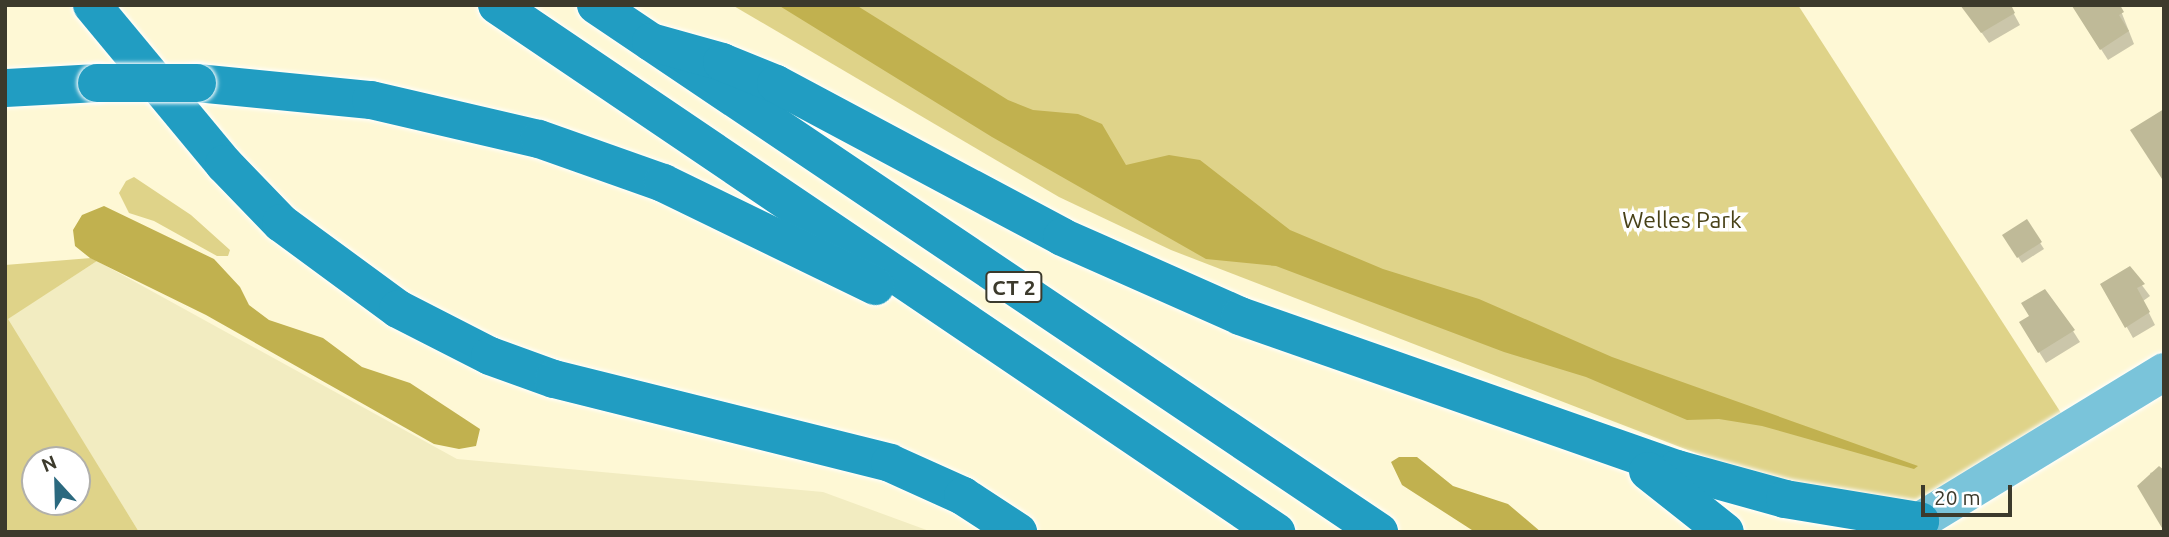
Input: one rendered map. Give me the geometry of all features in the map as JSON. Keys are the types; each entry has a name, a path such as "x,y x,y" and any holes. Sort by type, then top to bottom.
{"highway":[{"path":"92,5 248,190 303,242 398,309 490,356 543,376 890,463 962,496 1018,532"},
{"name":"CT 2","path":"497,5 1276,532"},
{"name":"CT 2","path":"596,5 1379,532"},
{"path":"650,42 715,59 776,84 1062,237 1188,295 1623,453 1786,499 1911,526"},
{"path":"5,88 97,83 197,83 272,87 382,102 487,125 589,155 730,212 1006,349"},
{"path":"1623,453 1725,532"}],"main road":[{"path":"1911,526 2164,372"}],"shaded area":[{"path":"778,5 856,5 1008,100 1033,110 1078,114 1102,124 1126,165 1169,155 1200,160 1290,230 1383,269 1479,299 1612,357 1918,466 1914,469 1762,426 1719,419 1687,420 1586,377 1504,352 1276,266 1206,259 992,137"},
{"path":"104,206 214,259 240,287 249,305 269,320 323,338 362,367 410,383 480,429 476,446 459,449 434,444 206,315 90,258 75,246 73,230 82,215"},
{"path":"97,261 457,459 823,492 932,532 139,532 91,455 91,446 86,446 7,319"},
{"path":"1399,457 1417,457 1453,486 1508,504 1541,532 1475,532 1402,485 1391,462"}],"green space":[{"name":"Welles Park","path":"732,5 1798,5 2063,416 1914,507 1791,490 1171,250 1059,197"},
{"path":"134,177 191,215 230,250 228,256 217,256 154,221 129,213 119,193 126,181"},
{"path":"91,258 97,261 8,319 86,446 21,446 21,516 91,516 91,454 139,532 5,532 5,265"}],"building":[{"path":"1960,5 2011,5 2015,13 1981,33"},
{"path":"2120,5 2124,12 2119,15 2129,31 2100,50 2072,6"},
{"path":"2164,109 2164,182 2130,130"},
{"path":"2027,219 2042,242 2017,258 2002,235"},
{"path":"2130,266 2145,284 2137,288 2150,312 2125,328 2100,284"},
{"path":"2045,289 2075,330 2038,353 2019,322 2029,316 2021,303"},
{"path":"2159,466 2164,470 2162,528 2137,486"}]}
